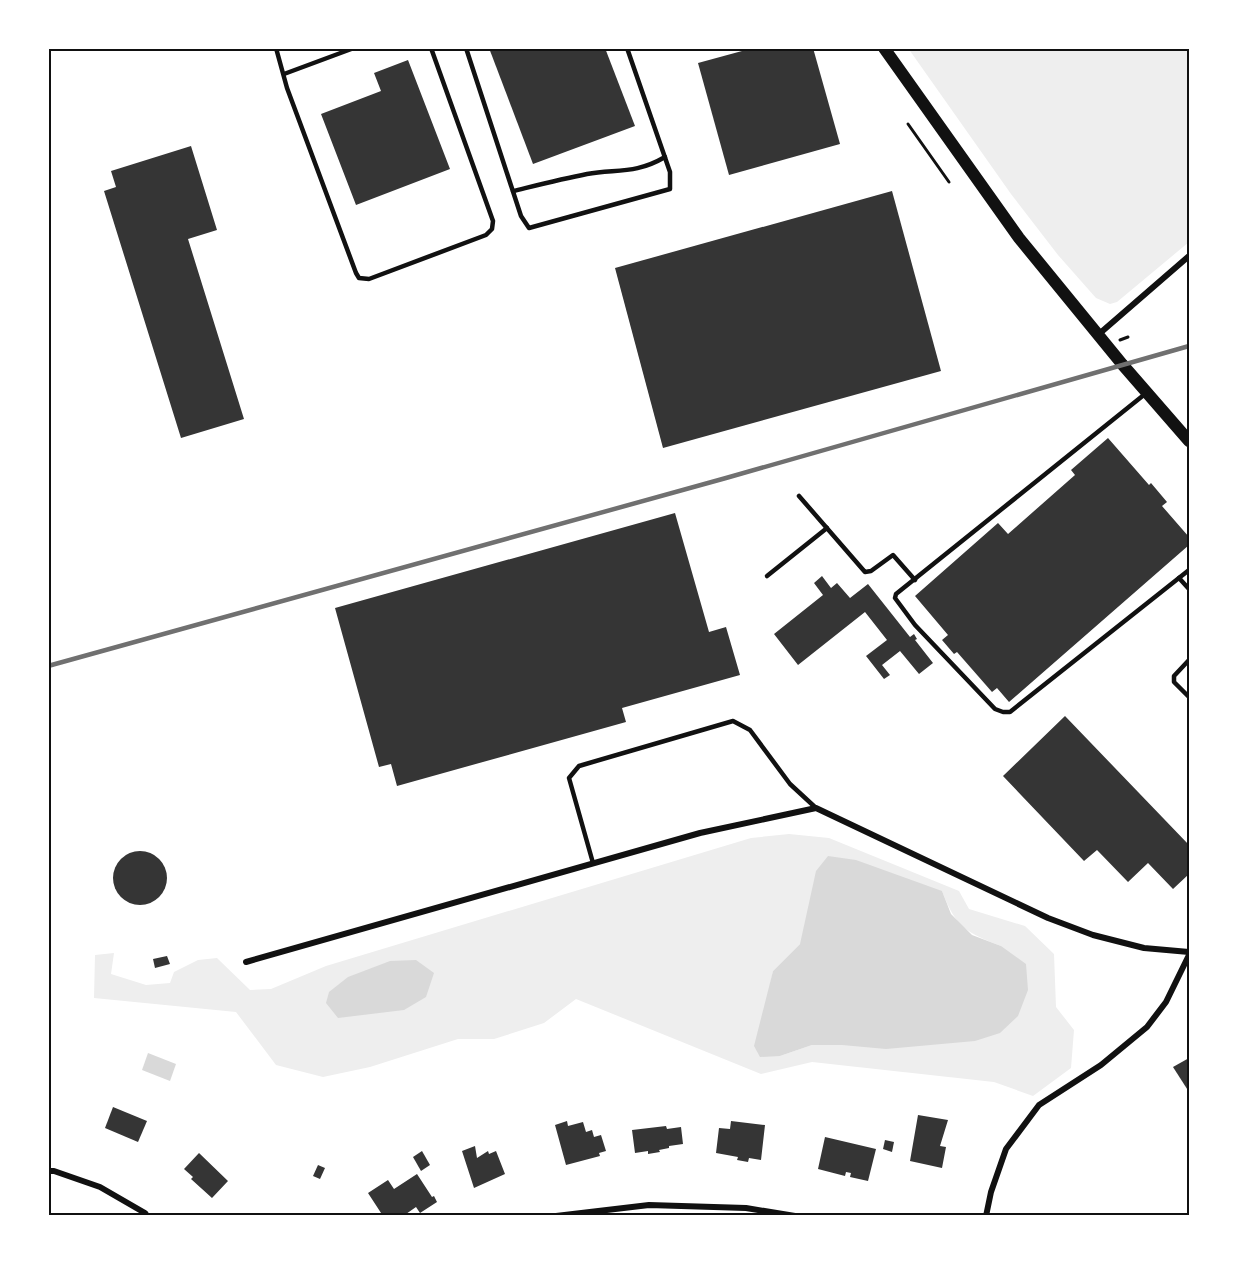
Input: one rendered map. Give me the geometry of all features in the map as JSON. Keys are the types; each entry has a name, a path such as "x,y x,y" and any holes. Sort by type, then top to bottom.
{"main road":[{"path":"884,48 1018,238 1189,441"}],"street":[{"path":"1099,334 1189,256"},
{"path":"246,962 700,833 816,808 1048,918 1093,935 1144,948 1189,954 1166,1002 1148,1028 1101,1065 1038,1105 1006,1149 991,1192 986,1216"},
{"path":"48,1171 100,1187 147,1216"},
{"path":"556,1216 649,1206 746,1208 795,1216"}],"lane":[{"path":"276,48 287,88 356,273 359,278 369,279 486,236 492,229 493,221 431,48"},
{"path":"284,74 354,48"},
{"path":"466,48 521,216 529,228 670,189 670,172 627,48"},
{"path":"513,191 590,174 633,171 665,157"},
{"path":"1147,392 896,594 895,598 915,625 995,709 1010,712 1189,570"},
{"path":"799,496 865,572 872,571 894,555 915,580"},
{"path":"767,576 826,528"},
{"path":"1179,578 1189,589"},
{"path":"1189,660 1174,676 1174,682 1189,697"},
{"path":"593,863 569,778 579,766 733,722 750,730 790,784 816,808"}],"path":[{"path":"908,124 949,182"}],"shaded area":[{"path":"908,48 1189,48 1189,242 1117,302 1110,304 1096,298 1058,255 1011,194"},
{"path":"789,834 829,838 959,891 969,909 1025,926 1054,954 1056,1007 1074,1030 1071,1068 1033,1096 994,1082 812,1062 761,1074 576,999 544,1023 494,1039 458,1039 370,1067 323,1077 276,1065 236,1012 94,998 95,955 114,953 111,974 146,985 170,983 174,972 198,960 217,958 250,990 271,989 326,966 751,838","holes":["942,891 947,903 964,927 979,937 1001,946 842,1045 812,1045 780,1056 767,998 773,971 800,944"]},
{"path":"828,856 856,860 942,891 951,914 972,935 1001,946 1026,964 1028,990 1018,1016 1000,1033 975,1041 886,1049 812,1045 780,1056 760,1057 754,1046 773,971 800,944 816,871"},
{"path":"416,960 434,973 426,997 404,1010 338,1018 326,1003 329,992 348,977 390,961"},
{"path":"148,1053 176,1064 170,1081 142,1070"}],"building":[{"path":"489,48 605,48 635,126 533,164"},
{"path":"753,48 813,48 840,144 729,175 698,63"},
{"path":"408,60 450,169 356,205 321,114 381,91 374,73"},
{"path":"191,146 217,230 188,239 244,419 181,438 104,191 116,187 111,171"},
{"path":"892,191 941,371 663,448 615,268"},
{"path":"1108,438 1167,502 1162,506 1189,537 1189,545 1009,702 997,688 992,692 957,652 954,654 942,640 948,635 915,596 998,523 1008,534 1075,475 1071,470"},
{"path":"675,513 709,632 726,627 740,675 622,708 626,722 397,786 391,764 379,767 335,608"},
{"path":"822,576 831,588 837,583 850,598 868,584 910,637 914,634 917,639 915,640 933,663 919,674 900,651 882,665 890,675 884,679 866,656 887,640 865,612 798,665 774,634 823,595 814,583"},
{"path":"1065,716 1189,845 1189,874 1173,889 1148,863 1128,882 1097,850 1084,861 1003,776"},
{"path":"135,851 145,851 155,855 163,863 167,878 163,893 155,901 145,905 135,905 125,901 117,893 113,883 113,873 117,863 125,855"},
{"path":"167,956 170,964 155,968 153,959"},
{"path":"1189,1058 1189,1092 1173,1067"},
{"path":"113,1107 147,1121 138,1142 105,1128"},
{"path":"918,1115 948,1120 940,1146 946,1147 942,1168 910,1161"},
{"path":"567,1121 568,1126 583,1122 586,1132 592,1130 594,1137 601,1135 606,1151 599,1153 600,1156 566,1165 555,1125"},
{"path":"731,1121 765,1125 761,1160 749,1158 748,1162 737,1160 738,1157 716,1153 719,1128 730,1129"},
{"path":"666,1126 667,1129 681,1127 683,1144 669,1146 669,1148 659,1150 660,1152 635,1153 632,1130"},
{"path":"825,1137 876,1149 868,1181 850,1177 851,1173 846,1172 845,1176 818,1169"},
{"path":"885,1140 894,1142 892,1152 883,1149"},
{"path":"475,1146 477,1158 488,1151 489,1154 496,1151 505,1174 474,1188 462,1151"},
{"path":"422,1151 430,1165 421,1171 413,1157"},
{"path":"199,1153 228,1181 212,1198 191,1179 193,1177 184,1169"},
{"path":"318,1165 325,1168 320,1179 313,1176"},
{"path":"417,1174 437,1202 420,1213 416,1207 406,1214 407,1216 383,1216 368,1193 388,1180 394,1189"}],"railway":[{"path":"48,666 726,478 1189,346"}]}
